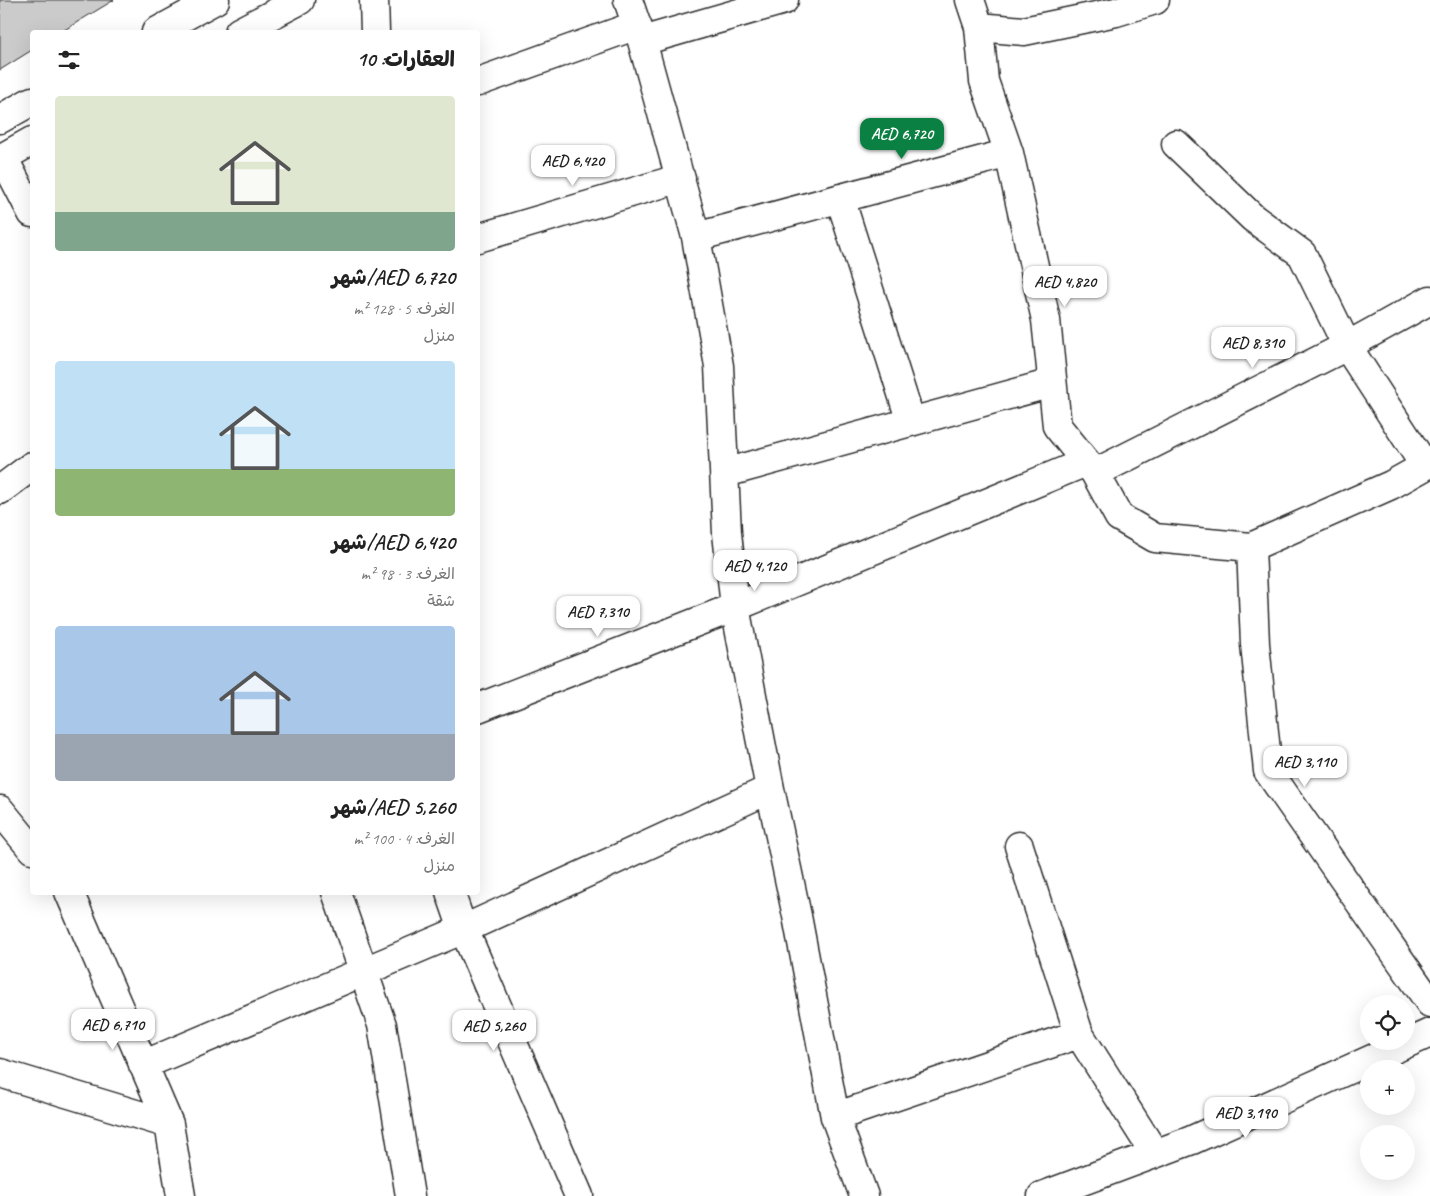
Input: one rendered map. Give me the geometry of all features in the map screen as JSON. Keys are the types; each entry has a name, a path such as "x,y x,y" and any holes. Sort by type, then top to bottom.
{"street":[{"path":"243,30 300,0"},
{"path":"374,0 375,30"},
{"path":"480,81 636,22 784,0"},
{"path":"970,0 979,27 984,81 1009,153 1046,320 1057,426 1091,467 1119,517 1155,538 1251,547 1428,470 1347,346 1302,254 1253,218 1176,144"},
{"path":"979,27 1024,31 1116,12 1155,0"},
{"path":"159,30 207,2"},
{"path":"636,22 696,237 719,366 728,533 735,607 835,1116 864,1196"},
{"path":"0,118 30,102"},
{"path":"30,143 1,158 30,209"},
{"path":"696,237 1009,153"},
{"path":"480,237 681,178"},
{"path":"840,198 911,422"},
{"path":"480,707 1091,467 1347,346 1430,300"},
{"path":"725,472 1052,383"},
{"path":"0,490 30,468"},
{"path":"1251,547 1255,644 1268,771 1430,1003"},
{"path":"143,1065 464,929 770,789"},
{"path":"0,810 30,847"},
{"path":"1019,846 1079,1034 1155,1154"},
{"path":"72,895 169,1124 181,1196"},
{"path":"337,895 382,1025 410,1196"},
{"path":"451,895 579,1196"},
{"path":"1042,1196 1192,1140 1430,1033"},
{"path":"835,1116 1079,1034"},
{"path":"0,1073 169,1124"}],"building":[{"path":"0,0 114,0 64,30 30,30 30,51 0,70"}]}
